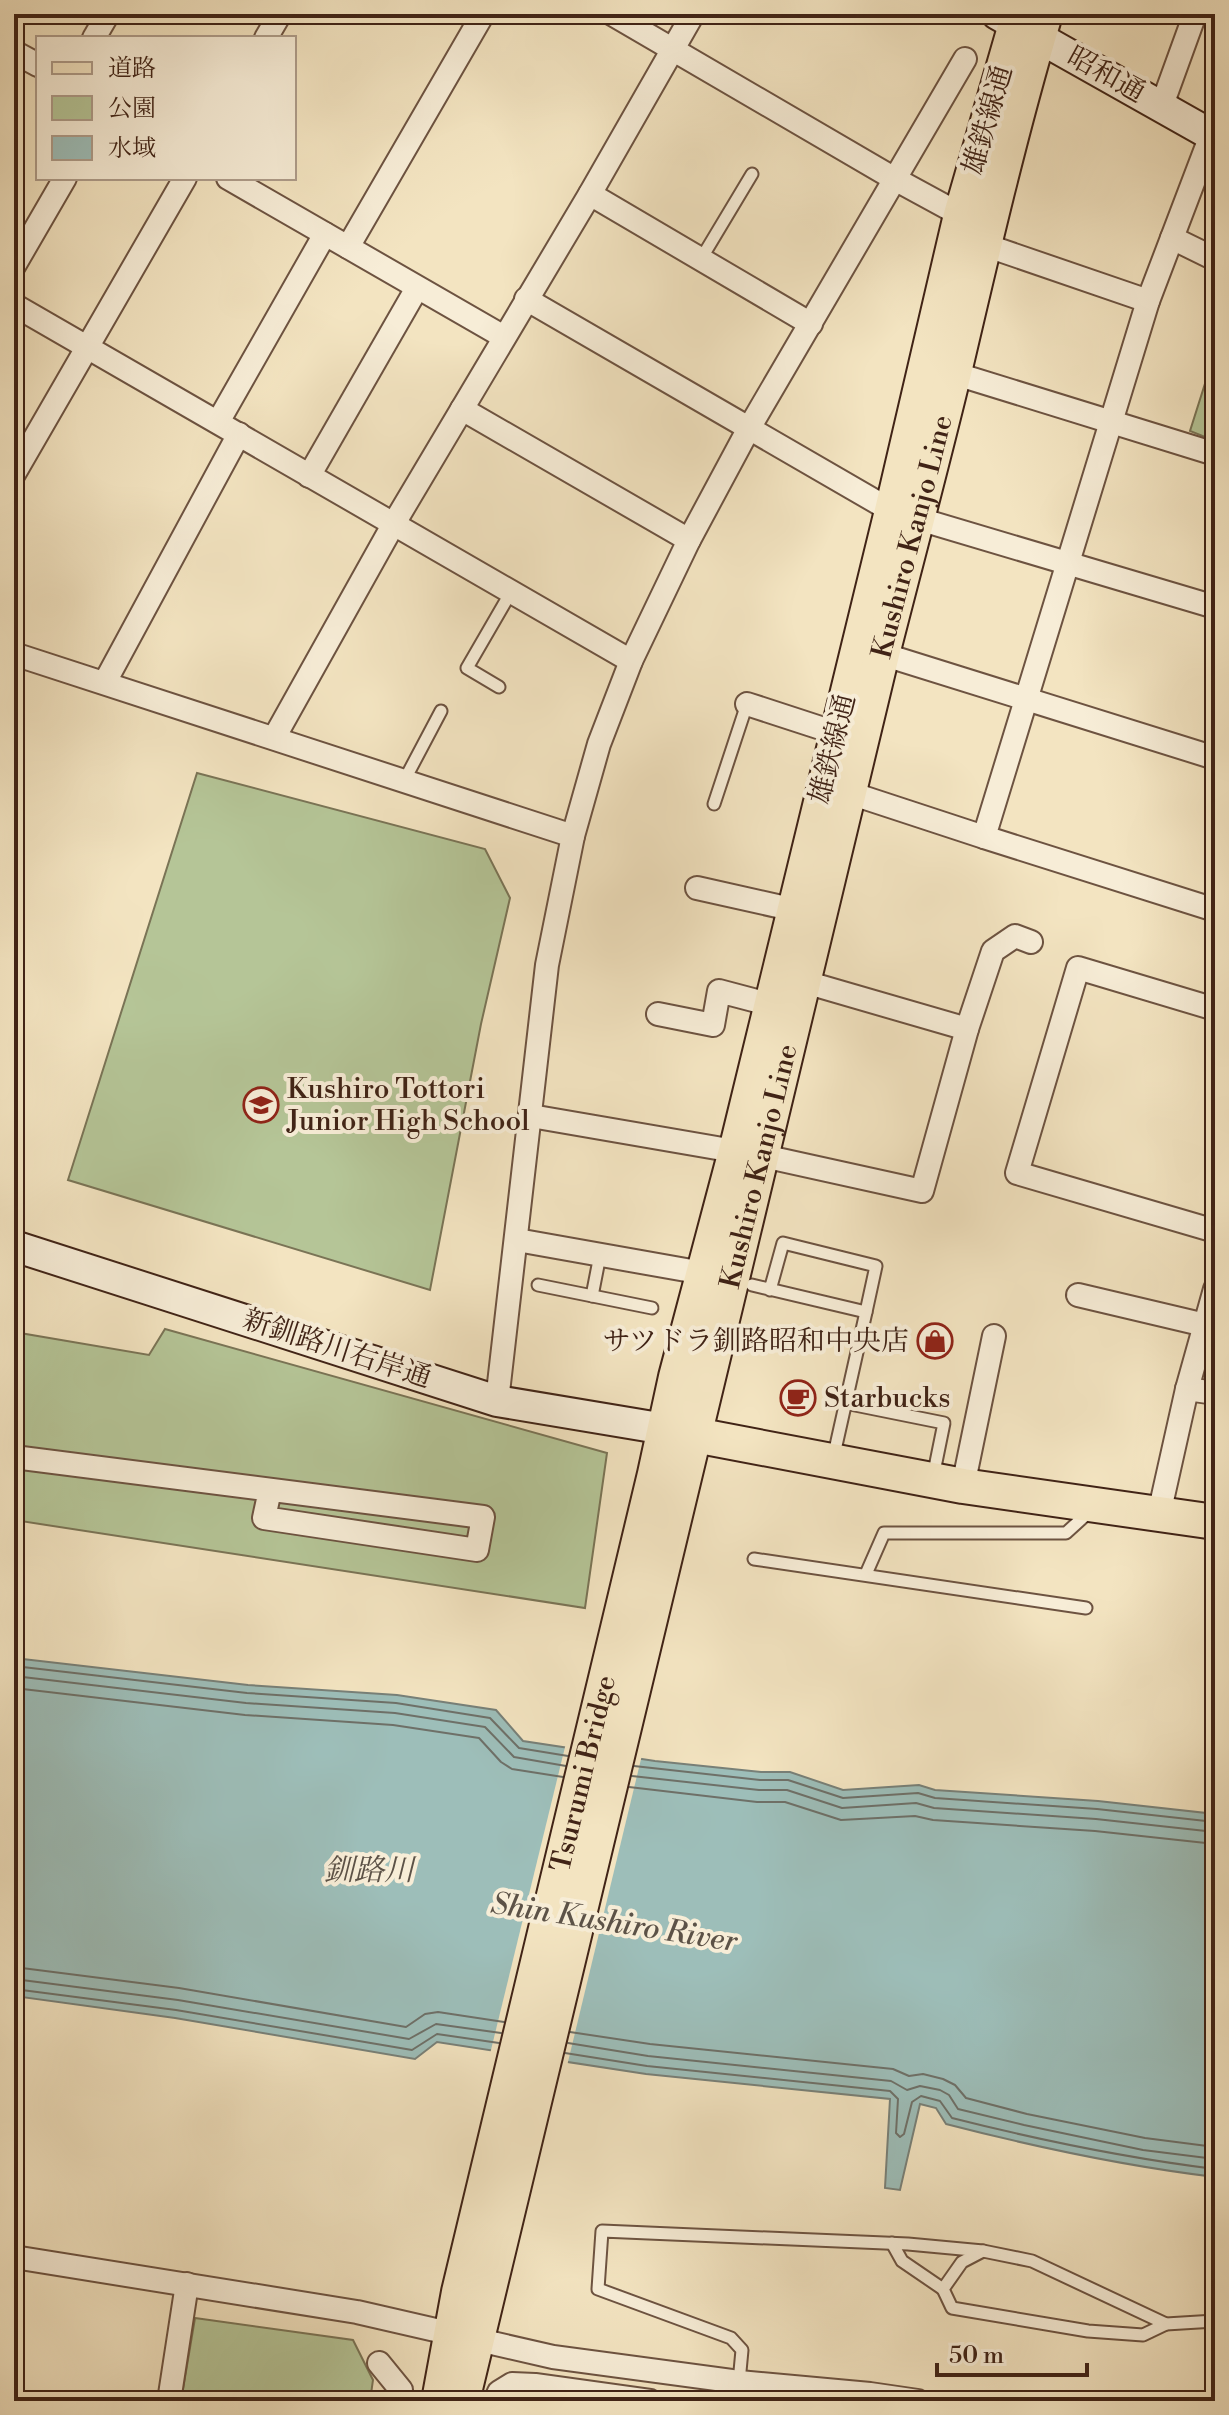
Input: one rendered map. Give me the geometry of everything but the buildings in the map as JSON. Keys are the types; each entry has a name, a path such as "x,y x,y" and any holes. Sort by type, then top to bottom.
{"main road":[{"name":"雄鉄線通","path":"668,1489 681,1432 676,1377 703,1273 749,1154 772,1005 836,733 904,515 961,215 1023,21"},
{"name":"Kushiro Kanjo Line","path":"681,1432 749,1154 805,982 882,654 904,515 953,373 982,244 1023,21"},
{"path":"681,1432 948,1483 1215,1522"},
{"name":"Tsurumi Bridge","path":"464,2337 668,1489"},
{"path":"439,2401 464,2337"},
{"path":"462,2401 464,2337"}],"street":[{"path":"95,36 108,14"},
{"path":"267,36 280,14"},
{"path":"348,247 483,14"},
{"path":"612,14 961,215"},
{"path":"274,738 393,525 693,14"},
{"path":"1162,105 1195,14"},
{"name":"昭和通","path":"1023,21 1162,105 1214,132"},
{"path":"14,52 36,64"},
{"path":"497,1401 547,965 573,836 599,744 631,661 689,540 748,430 965,59"},
{"path":"984,837 1148,301 1214,132"},
{"path":"14,266 64,180"},
{"path":"14,474 184,180"},
{"path":"231,180 504,337"},
{"path":"590,194 811,324"},
{"path":"218,422 325,234"},
{"path":"1172,238 1215,259"},
{"path":"982,244 1148,301"},
{"path":"309,476 417,288"},
{"path":"526,299 748,430 904,515 1215,607"},
{"path":"14,305 631,661"},
{"path":"953,373 1215,454"},
{"path":"462,409 689,540"},
{"path":"105,682 239,434"},
{"path":"14,654 573,836"},
{"path":"882,654 1215,758"},
{"path":"747,704 836,733"},
{"path":"850,793 1215,910"},
{"path":"697,888 795,910"},
{"path":"531,1116 749,1154 922,1191 967,1029 993,951 1015,936 1031,942"},
{"path":"1215,1009 1078,968 1017,1173 1215,1231"},
{"path":"805,982 967,1029"},
{"path":"658,1014 713,1025 719,991 772,1005"},
{"path":"517,1240 703,1273"},
{"name":"新釧路川右岸通","path":"14,1246 497,1401 681,1432"},
{"path":"1078,1295 1205,1325"},
{"path":"1159,1514 1187,1389 1214,1298"},
{"path":"948,1483 994,1336"},
{"path":"1187,1389 1215,1393"},
{"path":"14,1457 483,1517 477,1550 264,1518 270,1490"},
{"path":"14,2257 357,2312 553,2357 739,2382 918,2401"},
{"path":"169,2401 187,2284"},
{"path":"379,2363 401,2390 399,2401"},
{"path":"495,2401 499,2392 512,2384 650,2401"}],"lane":[{"path":"701,259 752,174"},
{"path":"499,687 467,668 511,592"},
{"path":"714,804 747,704"},
{"path":"404,781 441,711"},
{"path":"770,1290 783,1243 876,1266 832,1460"},
{"path":"592,1296 600,1255"},
{"path":"538,1285 652,1308"},
{"path":"752,1285 866,1312"},
{"path":"845,1403 944,1423 948,1483"},
{"path":"866,1574 884,1533 1066,1533 1098,1504"},
{"path":"754,1559 1086,1608"},
{"path":"739,2382 742,2350 731,2338 598,2289 602,2231 892,2243 983,2251 1032,2261 1166,2324"},
{"path":"892,2243 902,2261 943,2289 952,2308 1088,2331 1143,2335 1166,2324 1215,2321"},
{"path":"943,2289 962,2262 983,2251"}],"green space":[{"path":"1215,352 1215,441 1190,431"},
{"path":"197,773 485,849 510,898 481,1024 430,1290 68,1180"},
{"path":"165,1329 607,1453 585,1608 14,1520 14,1332 149,1355"},
{"path":"195,2318 353,2340 373,2380 370,2401 181,2401"}],"water":[{"name":"釧路川","path":"14,1658 248,1685 397,1695 496,1710 523,1741 655,1761 790,1772 843,1790 919,1785 935,1790 1098,1801 1215,1814 1215,2177 1046,2148 946,2124 936,2108 920,2104 900,2190 885,2188 890,2099 646,2074 437,2042 415,2059 175,2018 14,1996"}],"pier":[{"path":"566,1743 642,1755 567,2066 490,2054"}],"place":[{"name":"Kushiro Tottori Junior High School","path":"261,1105"},
{"name":"サツドラ釧路昭和中央店","path":"935,1341"},
{"name":"Starbucks","path":"798,1398"}],"water label":[{"name":"Shin Kushiro River","path":"614,1923"}]}
